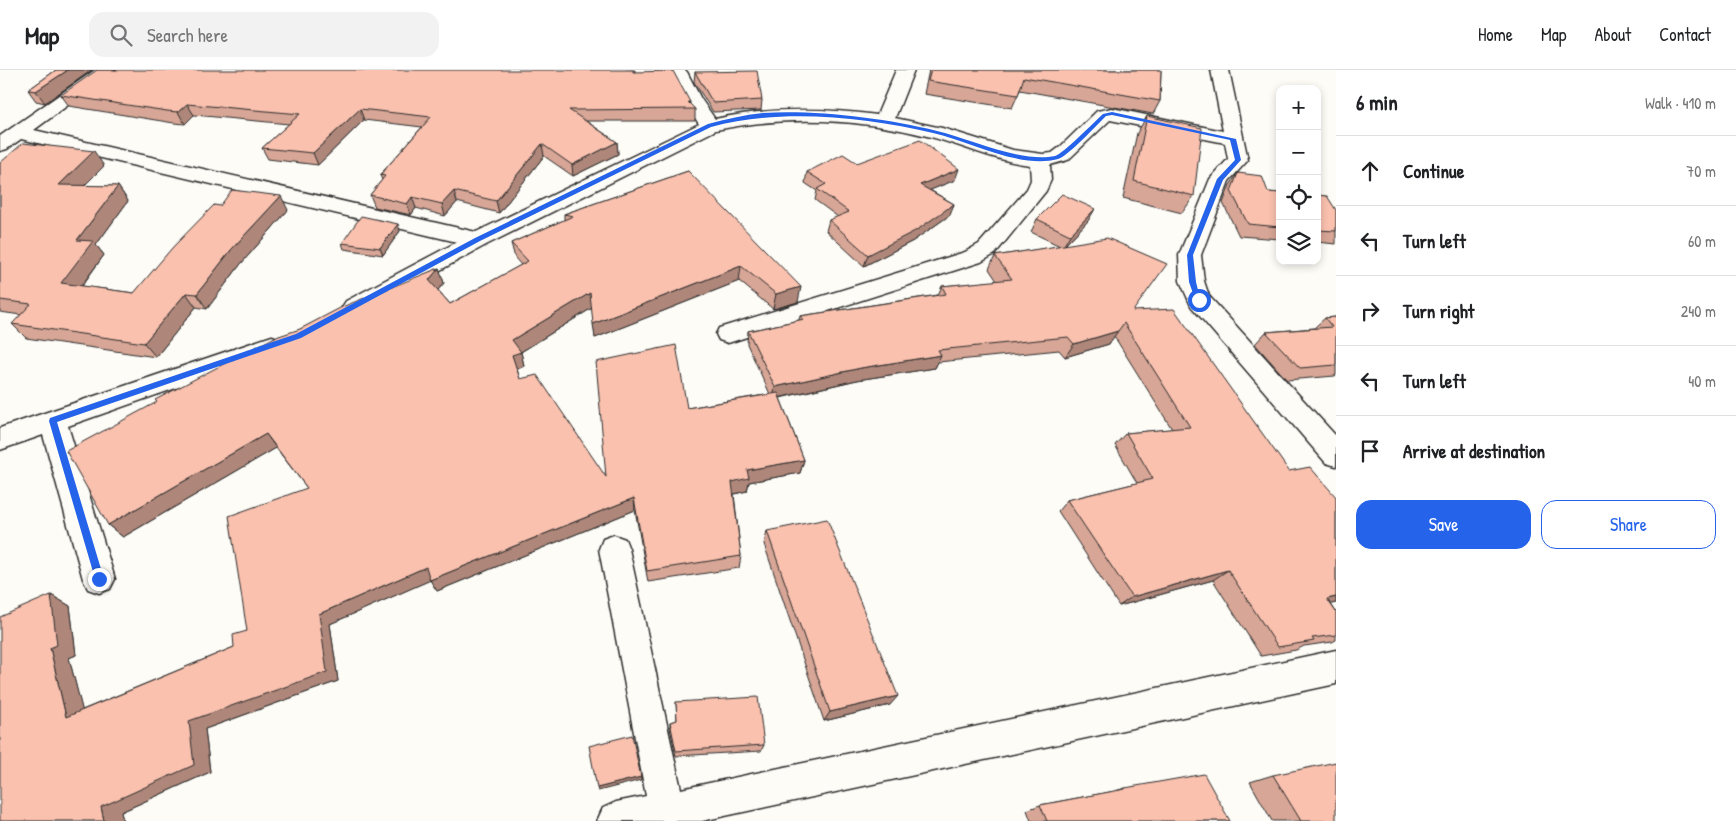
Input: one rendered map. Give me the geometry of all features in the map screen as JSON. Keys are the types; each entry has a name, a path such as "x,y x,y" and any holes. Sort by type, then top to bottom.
{"street":[{"path":"0,145 107,70"},
{"path":"674,70 681,76 692,98 710,126"},
{"path":"884,122 905,70"},
{"path":"1220,70 1238,160 1220,179 1190,255 1192,282 1199,300 1336,455"},
{"path":"333,318 478,240 710,126 735,119 763,115 808,116 884,122 936,132 1020,157 1040,160 1059,157 1104,115 1112,114 1233,139"},
{"path":"17,132 478,240"},
{"path":"728,334 973,257 987,249 1036,191 1041,180 1040,160"},
{"path":"0,439 290,339"},
{"path":"53,421 99,579"},
{"path":"614,549 667,809"},
{"path":"616,821 1336,667"}],"building":[{"path":"56,70 68,70 36,91 28,90"},
{"path":"97,70 673,71 690,102 688,102 695,109 569,110 617,142 572,165 542,144 496,201 454,191 442,204 412,197 407,204 370,195 385,176 380,175 431,117 360,109 313,153 262,148 300,114 187,104 178,112 61,95"},
{"path":"931,70 1161,70 1160,101 1024,77 1018,95 928,81"},
{"path":"757,71 762,100 713,103 695,72"},
{"path":"1147,116 1202,128 1194,196 1134,181"},
{"path":"920,140 959,169 920,185 954,204 917,230 868,255 829,220 849,212 817,189 826,184 807,172 843,154 857,163"},
{"path":"23,143 94,151 59,185 118,186 77,240 93,241 61,283 134,293 172,248 214,205 220,206 232,190 281,196 231,250 197,294 186,293 144,343 12,324 31,304 0,300 0,163"},
{"path":"688,171 801,287 776,294 741,266 593,324 590,293 512,340 521,352 512,355 520,379 537,375 606,477 596,362 676,345 687,408 778,393 804,460 747,470 749,478 732,482 741,556 647,571 634,498 430,580 426,567 319,614 327,672 189,721 194,765 101,807 104,821 0,821 0,617 51,595 57,645 50,648 66,717 234,647 233,635 247,631 229,516 307,488 266,434 108,525 66,451 157,402 155,400 273,338 300,329 342,307 439,268 429,280 450,304 528,261 511,243 573,216 564,214"},
{"path":"1238,173 1262,176 1268,192 1276,193 1276,227 1248,224 1231,191"},
{"path":"1062,194 1095,209 1070,235 1037,219"},
{"path":"1321,195 1327,196 1336,210 1336,231 1321,230"},
{"path":"361,216 398,224 380,248 342,243"},
{"path":"1107,238 1167,264 1133,311 1174,309 1289,471 1310,467 1336,497 1336,597 1327,599 1336,612 1336,635 1312,638 1314,641 1278,647 1228,570 1132,597 1067,500 1153,479 1126,433 1190,427 1124,323 1118,331 1074,344 1068,337 938,350 941,355 861,368 775,387 748,331 804,319 800,316 946,294 942,286 1012,279 995,256"},
{"path":"1336,317 1336,365 1300,368 1266,332 1332,327 1325,318"},
{"path":"827,519 898,696 830,712 767,531"},
{"path":"758,697 764,745 676,751 670,722 677,720 676,702"},
{"path":"632,735 641,777 597,788 589,746"},
{"path":"1336,762 1336,821 1301,821 1273,775"},
{"path":"1204,774 1230,821 1047,821 1040,805 1125,788"}],"route":[{"path":"99,579 53,421 299,336 478,240 710,126 735,119 763,115 808,116 884,122 936,132 1020,157 1040,160 1059,157 1104,115 1112,114 1233,139 1238,160 1220,179 1190,255 1192,282 1199,300"}]}
